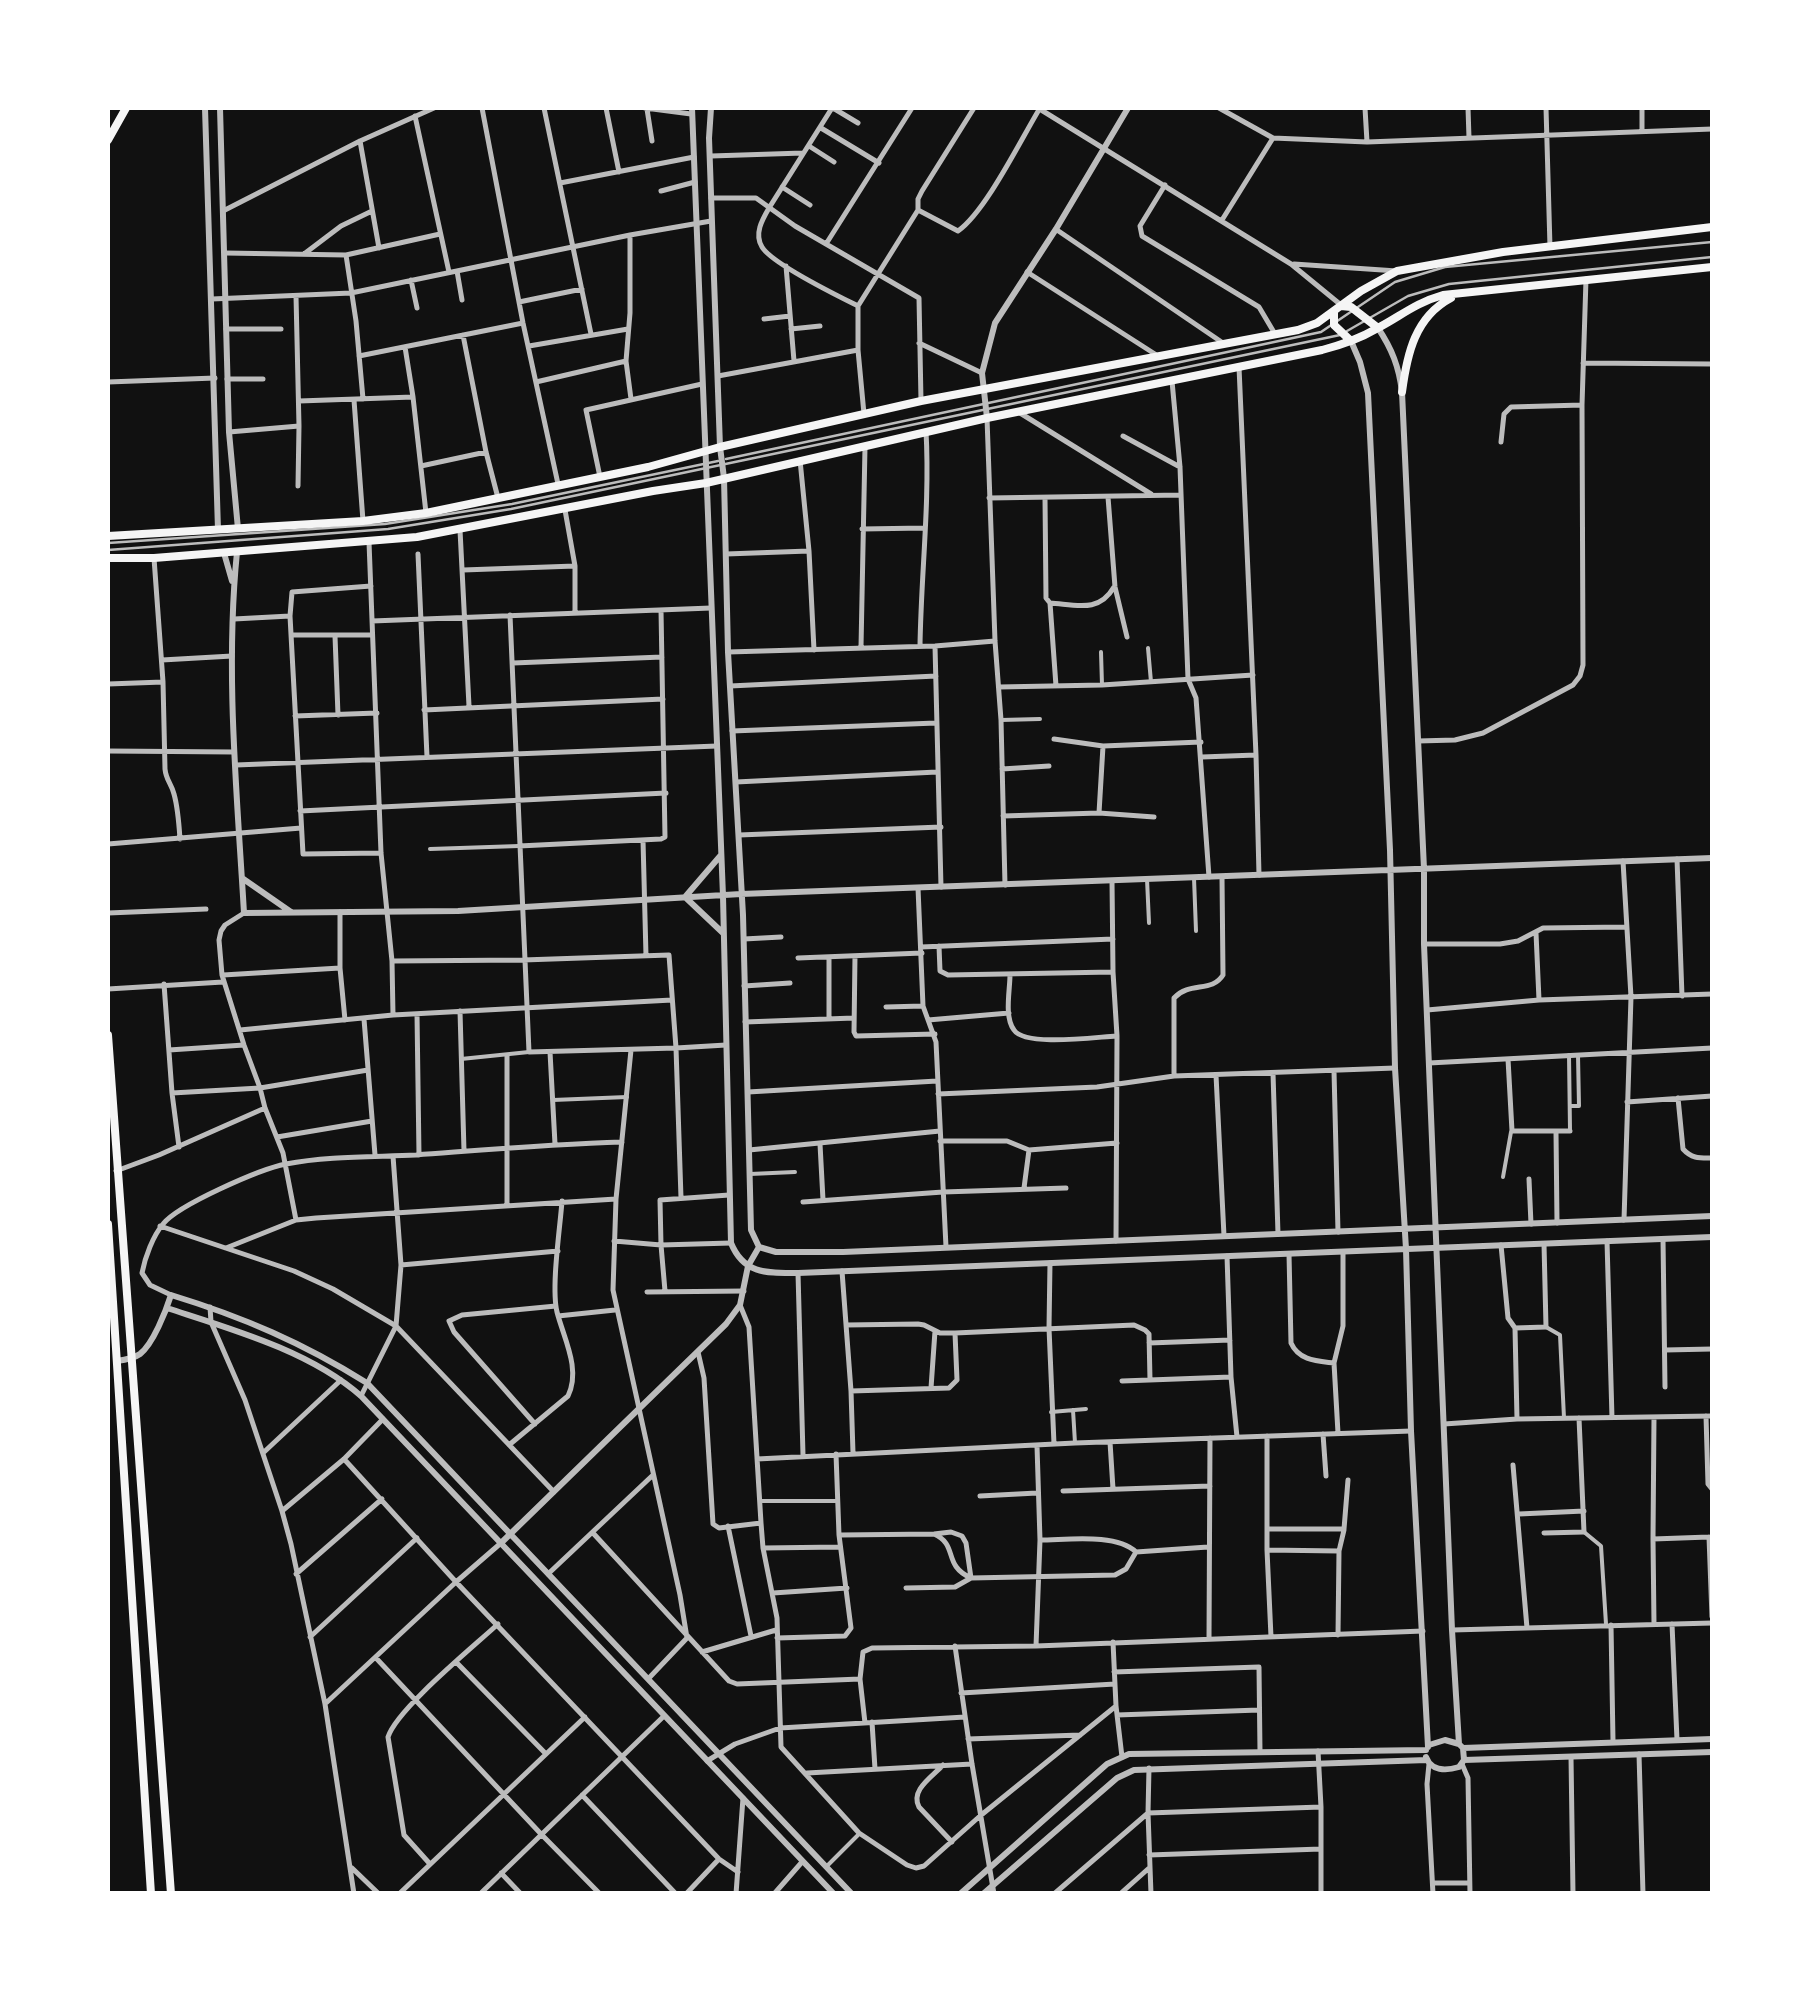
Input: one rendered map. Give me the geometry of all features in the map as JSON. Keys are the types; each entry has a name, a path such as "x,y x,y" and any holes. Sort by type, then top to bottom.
{"main road":[{"path":"108,140 126,108"},
{"path":"108,539 362,521 560,487 864,414 1298,330 1317,324 1361,291 1397,271 1503,252 1712,227"},
{"path":"108,558 369,542 460,530 706,483 926,432 986,411 1017,411 1351,341 1413,306 1443,296 1712,266"},
{"path":"1402,392 1410,348 1419,328 1433,310 1459,293"},
{"path":"1341,306 1351,307 1378,328"},
{"path":"1334,313 1334,325 1351,341"},
{"path":"108,1036 172,1894"},
{"path":"108,1224 111,1365 150,1894"}],"street":[{"path":"205,108 218,530"},
{"path":"220,108 228,432 238,529"},
{"path":"223,211 434,108"},
{"path":"482,108 523,323 560,487"},
{"path":"544,108 592,334"},
{"path":"606,108 619,172"},
{"path":"652,141 646,108 691,110 723,896 731,1243 740,1259 748,1266 773,1273 798,1273 1712,1237"},
{"path":"711,108 711,198 743,940 751,1230 759,1248"},
{"path":"858,123 833,108 760,224 759,241 763,249 786,266 858,306"},
{"path":"826,244 912,108"},
{"path":"864,414 858,306 918,210 922,190 974,108"},
{"path":"918,210 958,231 966,225 1039,108 1291,264 1341,306"},
{"path":"1005,885 1001,720 982,372 995,323 1128,108"},
{"path":"1219,108 1273,138 1367,142 1712,129"},
{"path":"1365,108 1367,142"},
{"path":"1468,108 1469,138"},
{"path":"1546,108 1550,248"},
{"path":"1642,108 1642,131"},
{"path":"415,116 449,272"},
{"path":"820,128 879,163"},
{"path":"1221,220 1273,138"},
{"path":"360,141 379,248"},
{"path":"711,156 807,150 834,162"},
{"path":"560,183 694,157"},
{"path":"661,191 695,182"},
{"path":"1165,185 1140,226 1142,236 1259,307 1276,334"},
{"path":"782,187 810,205"},
{"path":"711,198 752,196 919,298 921,402"},
{"path":"304,254 340,226 372,211"},
{"path":"212,299 352,293 712,221"},
{"path":"1056,229 1224,344"},
{"path":"224,253 346,256 440,234"},
{"path":"630,235 626,361 632,398"},
{"path":"346,256 363,399"},
{"path":"1291,264 1397,271"},
{"path":"786,266 794,361"},
{"path":"458,271 462,300"},
{"path":"1028,272 1158,356"},
{"path":"1418,740 1455,740 1483,733 1573,685 1580,676 1586,279"},
{"path":"410,280 417,308"},
{"path":"519,302 582,289"},
{"path":"296,296 298,486"},
{"path":"764,318 790,316"},
{"path":"359,356 523,323"},
{"path":"791,329 820,326"},
{"path":"529,346 628,328"},
{"path":"1378,328 1399,368 1402,392 1452,1630 1461,1746 1468,1778 1470,1894"},
{"path":"226,329 281,329"},
{"path":"463,335 498,498"},
{"path":"1351,341 1368,393 1433,1894"},
{"path":"919,342 982,372"},
{"path":"405,347 426,513"},
{"path":"718,376 858,350"},
{"path":"536,382 626,361"},
{"path":"1583,363 1712,364"},
{"path":"1239,367 1260,875"},
{"path":"108,382 215,378"},
{"path":"227,379 263,379"},
{"path":"1172,381 1180,468 1188,680 1196,698 1201,742 1209,877"},
{"path":"600,477 586,410 702,384"},
{"path":"299,401 413,398"},
{"path":"354,400 362,521"},
{"path":"1501,442 1504,414 1511,407 1582,405"},
{"path":"1017,411 1153,496"},
{"path":"228,432 299,426"},
{"path":"920,646 928,485 926,432"},
{"path":"1122,436 1180,468"},
{"path":"861,648 865,447"},
{"path":"420,466 486,452"},
{"path":"800,460 810,551 814,650"},
{"path":"989,498 1181,495"},
{"path":"1108,497 1114,587 1127,638"},
{"path":"1045,498 1046,598 1050,603 1056,686"},
{"path":"565,510 575,566 575,613"},
{"path":"862,529 925,528"},
{"path":"460,530 469,706"},
{"path":"369,542 381,853 394,1015"},
{"path":"726,554 810,551"},
{"path":"238,552 232,656 244,913"},
{"path":"224,553 234,587"},
{"path":"418,554 427,757"},
{"path":"154,558 166,779 172,786 180,838"},
{"path":"463,570 575,566"},
{"path":"370,586 292,592 290,616 303,854 381,853"},
{"path":"1050,603 1099,604 1114,587"},
{"path":"372,621 711,608"},
{"path":"430,848 665,837 661,610"},
{"path":"510,615 529,1052"},
{"path":"234,619 290,616"},
{"path":"291,635 372,635"},
{"path":"335,636 338,715"},
{"path":"728,652 994,642"},
{"path":"935,646 941,887"},
{"path":"1148,648 1151,682"},
{"path":"1101,652 1102,685"},
{"path":"162,660 232,656"},
{"path":"513,663 662,657"},
{"path":"999,686 1102,685 1253,674"},
{"path":"730,686 936,676"},
{"path":"108,684 163,682"},
{"path":"424,710 663,700"},
{"path":"295,716 377,713"},
{"path":"1001,720 1040,719"},
{"path":"732,731 936,723"},
{"path":"1054,739 1103,746 1201,742"},
{"path":"236,764 716,746"},
{"path":"1099,813 1103,746"},
{"path":"108,751 236,752"},
{"path":"1202,757 1256,755"},
{"path":"1002,769 1049,766"},
{"path":"735,782 938,772"},
{"path":"300,811 666,793"},
{"path":"1002,816 1099,813 1154,817"},
{"path":"108,844 301,828"},
{"path":"738,835 940,828"},
{"path":"644,840 646,956"},
{"path":"685,897 721,856"},
{"path":"296,1220 277,1137 222,979 221,931 244,913 522,908 741,894 1712,858"},
{"path":"1678,860 1682,996"},
{"path":"1623,861 1630,997 1624,1220"},
{"path":"1174,1076 1174,998 1184,988 1216,983 1223,974 1222,877"},
{"path":"242,878 292,912"},
{"path":"1194,878 1196,932"},
{"path":"1147,879 1149,924"},
{"path":"1112,882 1118,1036 1116,1241"},
{"path":"918,888 923,1006 934,1034 946,1248"},
{"path":"685,897 724,934"},
{"path":"108,913 206,909"},
{"path":"340,912 344,1020"},
{"path":"1424,944 1500,944 1518,941 1543,928 1625,926"},
{"path":"1536,933 1539,1000"},
{"path":"743,940 781,937"},
{"path":"798,958 938,946 1113,938"},
{"path":"938,946 942,974 1113,972"},
{"path":"392,961 669,956 681,1198"},
{"path":"854,956 856,1036 934,1034"},
{"path":"829,957 829,1019"},
{"path":"108,989 340,968"},
{"path":"1010,974 1012,1029 1026,1038 1118,1036"},
{"path":"744,986 790,983"},
{"path":"164,984 179,1147"},
{"path":"1428,1010 1539,1000 1712,994"},
{"path":"240,1030 394,1015 672,1000"},
{"path":"886,1007 923,1006"},
{"path":"460,1011 464,1151"},
{"path":"928,1020 1009,1013"},
{"path":"417,1014 419,1154"},
{"path":"744,1022 854,1018"},
{"path":"364,1019 376,1157"},
{"path":"462,1059 550,1050 726,1044"},
{"path":"169,1050 244,1046"},
{"path":"1429,1063 1712,1048"},
{"path":"550,1050 556,1144"},
{"path":"631,1050 616,1199 616,1310 687,1638"},
{"path":"1512,1131 1570,1131 1569,1055"},
{"path":"1570,1106 1579,1106 1578,1055"},
{"path":"507,1056 507,1205"},
{"path":"1503,1177 1512,1131 1508,1059"},
{"path":"938,1094 1117,1085 1174,1076 1396,1068"},
{"path":"172,1093 260,1088 368,1070"},
{"path":"1334,1070 1338,1232"},
{"path":"1273,1073 1278,1234"},
{"path":"1216,1075 1224,1236"},
{"path":"748,1092 937,1081"},
{"path":"1627,1102 1712,1096"},
{"path":"553,1100 627,1097"},
{"path":"1678,1098 1683,1150 1697,1158 1712,1158"},
{"path":"116,1171 264,1108"},
{"path":"277,1137 372,1121"},
{"path":"749,1150 940,1131"},
{"path":"1556,1132 1557,1222"},
{"path":"940,1141 1007,1141 1029,1150 1117,1144"},
{"path":"622,1142 285,1164 175,1212 160,1226 142,1273 150,1285 262,1326 367,1383 852,1894"},
{"path":"820,1144 822,1200"},
{"path":"1024,1188 1029,1150"},
{"path":"362,1396 396,1326 401,1264 393,1156"},
{"path":"750,1174 795,1172"},
{"path":"1529,1179 1532,1224"},
{"path":"803,1202 1066,1188"},
{"path":"665,1291 660,1200 729,1196"},
{"path":"226,1248 296,1220 616,1199"},
{"path":"509,1445 568,1396 572,1387 572,1364 556,1306 562,1201"},
{"path":"759,1248 776,1252 946,1248 1712,1216"},
{"path":"160,1226 294,1271 396,1326 554,1492"},
{"path":"1663,1239 1666,1387"},
{"path":"614,1241 660,1245 731,1243"},
{"path":"1607,1241 1612,1418"},
{"path":"1544,1244 1546,1327"},
{"path":"1501,1245 1508,1318 1515,1328 1518,1419"},
{"path":"324,1704 501,1544 726,1324 740,1305 748,1266 759,1248"},
{"path":"401,1264 558,1250"},
{"path":"1338,1433 1334,1363 1343,1326 1343,1252"},
{"path":"1290,1254 1293,1349 1308,1359 1334,1363"},
{"path":"1228,1256 1237,1437"},
{"path":"1050,1263 1054,1444"},
{"path":"842,1271 853,1452"},
{"path":"798,1273 803,1456"},
{"path":"647,1292 744,1291"},
{"path":"111,1365 138,1356 146,1348 171,1294"},
{"path":"740,1305 749,1327 760,1523 777,1630 782,1747 859,1833 897,1860 916,1868 924,1866 1116,1706"},
{"path":"535,1424 454,1332 449,1320 462,1315 556,1306"},
{"path":"210,1307 210,1322 245,1400 282,1511 324,1704 354,1894"},
{"path":"167,1308 274,1344 341,1380 362,1396 834,1894"},
{"path":"558,1316 616,1310"},
{"path":"846,1325 918,1324 955,1334 1134,1325 1149,1334 1150,1380"},
{"path":"1515,1328 1546,1327 1560,1335 1564,1418"},
{"path":"931,1389 935,1331"},
{"path":"852,1391 949,1388 957,1380 955,1334"},
{"path":"1149,1342 1230,1340"},
{"path":"1665,1350 1712,1349"},
{"path":"698,1352 704,1378 713,1524 718,1528 760,1523"},
{"path":"1122,1381 1232,1377"},
{"path":"262,1454 341,1380"},
{"path":"1074,1410 1075,1443"},
{"path":"1051,1412 1086,1410"},
{"path":"1444,1424 1709,1416 1708,1484 1712,1489"},
{"path":"1654,1417 1654,1625"},
{"path":"282,1511 344,1459 384,1418"},
{"path":"1579,1418 1584,1532"},
{"path":"756,1459 1412,1431"},
{"path":"1323,1434 1326,1476"},
{"path":"1268,1436 1271,1637"},
{"path":"1209,1640 1210,1438"},
{"path":"1110,1442 1113,1489"},
{"path":"1036,1646 1040,1540 1037,1446"},
{"path":"777,1638 846,1636 851,1628 840,1547 836,1454"},
{"path":"344,1459 719,1859 738,1872"},
{"path":"1513,1465 1527,1628"},
{"path":"548,1574 653,1475"},
{"path":"1338,1634 1339,1551 1348,1480"},
{"path":"1064,1491 1210,1486"},
{"path":"980,1496 1039,1493"},
{"path":"296,1574 382,1499"},
{"path":"760,1500 838,1500"},
{"path":"1519,1514 1584,1511"},
{"path":"728,1526 751,1636"},
{"path":"1267,1529 1344,1529"},
{"path":"839,1535 951,1532 962,1536 966,1543 971,1578"},
{"path":"1544,1533 1584,1532 1601,1546 1613,1741"},
{"path":"593,1533 733,1683 860,1680"},
{"path":"934,1534 947,1544 955,1568 971,1578"},
{"path":"1452,1630 1712,1620 1711,1537 1652,1539"},
{"path":"310,1638 417,1538"},
{"path":"1040,1540 1118,1540 1136,1552 1209,1547"},
{"path":"763,1548 840,1547"},
{"path":"1267,1550 1339,1551"},
{"path":"906,1588 955,1587 971,1578 1115,1575 1126,1570 1136,1552"},
{"path":"773,1593 847,1588"},
{"path":"430,1864 404,1835 388,1738 392,1726 417,1700 498,1624"},
{"path":"1672,1624 1677,1740"},
{"path":"702,1652 777,1630"},
{"path":"875,1769 860,1680 863,1652 872,1648 1036,1646 1423,1631"},
{"path":"649,1678 687,1638"},
{"path":"1113,1642 1122,1756"},
{"path":"955,1646 993,1889"},
{"path":"376,1658 600,1894"},
{"path":"456,1662 546,1754"},
{"path":"1114,1672 1260,1667 1260,1752"},
{"path":"961,1693 1115,1684"},
{"path":"1117,1715 1259,1710"},
{"path":"480,1894 664,1716"},
{"path":"399,1894 585,1717"},
{"path":"707,1761 735,1744 780,1728 965,1717"},
{"path":"968,1738 1082,1735"},
{"path":"960,1894 1106,1764 1122,1756 1427,1748 1444,1740 1461,1746 1712,1739"},
{"path":"1318,1751 1320,1894"},
{"path":"983,1894 1116,1778 1134,1770 1428,1762 1444,1770 1463,1762 1712,1752"},
{"path":"1639,1754 1642,1894"},
{"path":"1570,1757 1574,1894"},
{"path":"806,1773 972,1764"},
{"path":"943,1766 916,1792 915,1800 952,1842"},
{"path":"1150,1768 1151,1894"},
{"path":"582,1795 676,1894"},
{"path":"736,1894 743,1798"},
{"path":"1054,1894 1148,1813 1321,1807"},
{"path":"826,1867 859,1833"},
{"path":"1149,1855 1320,1849"},
{"path":"686,1894 719,1859"},
{"path":"774,1894 803,1862"},
{"path":"349,1866 378,1894"},
{"path":"1120,1894 1150,1867"},
{"path":"501,1873 521,1894"},
{"path":"1432,1883 1469,1883"}],"lane":[{"path":"986,411 1321,332 1396,282 1444,268 1712,242"},
{"path":"108,539 385,524 512,504 986,411 1336,337 1408,296 1449,284 1712,257"},
{"path":"108,550 388,529 511,509 705,466"}]}
